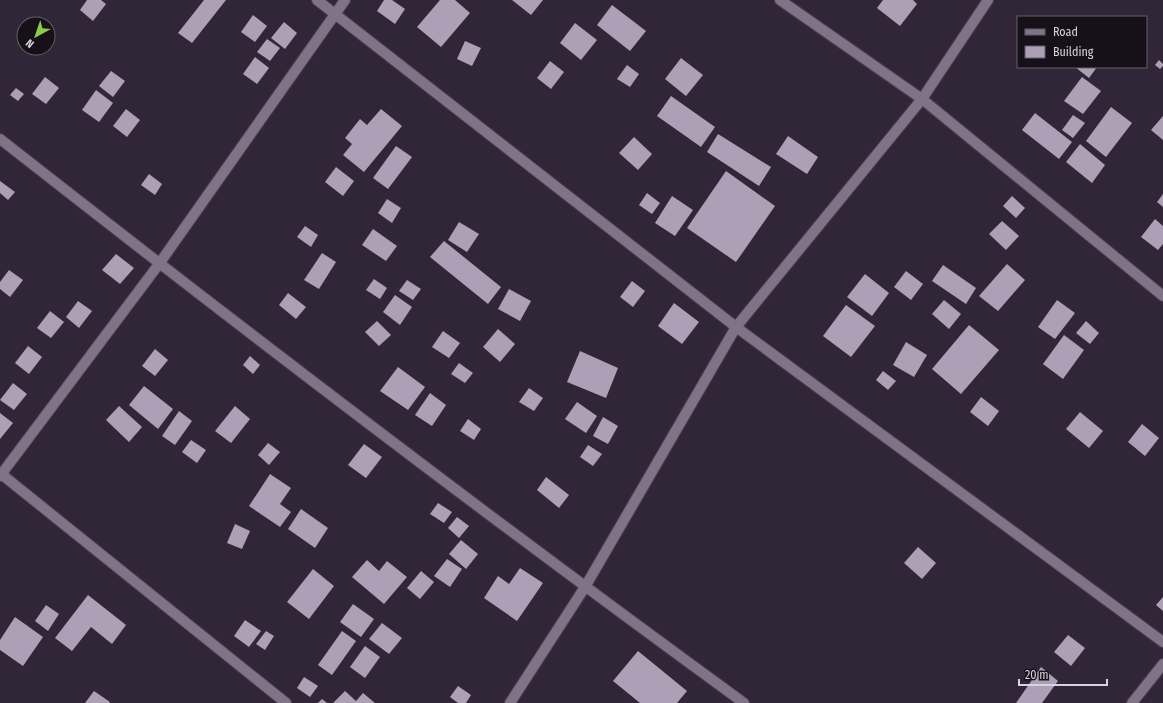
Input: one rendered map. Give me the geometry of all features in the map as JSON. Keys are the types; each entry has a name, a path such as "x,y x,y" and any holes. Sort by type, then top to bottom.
{"street":[{"path":"317,0 736,327 1163,642"},
{"path":"286,703 0,474 159,264 345,0"},
{"path":"780,0 922,99 1163,296"},
{"path":"510,703 584,587 736,327 922,99 988,0"},
{"path":"0,139 159,264 584,587 744,703"},
{"path":"1132,703 1163,664"}],"building":[{"path":"87,0 101,0 106,4 93,21 80,10"},
{"path":"204,0 226,0 192,43 178,33"},
{"path":"384,0 392,0 405,9 395,24 377,11"},
{"path":"440,0 455,0 470,13 441,47 417,27"},
{"path":"512,0 543,0 531,15"},
{"path":"883,0 913,0 917,4 900,26 877,8"},
{"path":"612,5 646,31 630,51 597,25"},
{"path":"253,15 267,26 255,42 241,32"},
{"path":"284,22 297,33 285,49 271,38"},
{"path":"575,23 597,40 581,60 560,43"},
{"path":"267,39 280,48 270,61 257,52"},
{"path":"465,41 481,48 472,66 457,59"},
{"path":"255,57 269,68 257,84 243,74"},
{"path":"681,58 703,75 686,96 665,79"},
{"path":"1159,60 1163,64 1160,69 1155,65"},
{"path":"550,61 564,72 551,89 537,78"},
{"path":"627,65 639,74 630,87 617,79"},
{"path":"1076,68 1096,68 1089,78"},
{"path":"111,71 125,81 113,97 99,86"},
{"path":"45,77 59,88 46,104 32,94"},
{"path":"1082,77 1101,91 1083,114 1064,101"},
{"path":"16,88 24,94 18,101 10,95"},
{"path":"96,90 113,103 99,122 82,110"},
{"path":"671,96 715,127 701,147 657,116"},
{"path":"1111,107 1132,123 1106,157 1086,141"},
{"path":"126,109 140,120 127,137 113,126"},
{"path":"381,109 402,126 364,172 343,155 352,144 345,138 360,119 367,125"},
{"path":"1035,113 1072,142 1059,159 1022,130"},
{"path":"1073,115 1085,123 1073,138 1062,130"},
{"path":"1163,116 1163,140 1151,130"},
{"path":"718,134 771,167 759,186 707,152"},
{"path":"788,136 818,157 807,174 776,154"},
{"path":"634,137 652,154 638,170 619,153"},
{"path":"1080,144 1105,165 1092,183 1066,162"},
{"path":"396,146 412,157 388,189 373,178"},
{"path":"336,167 354,181 343,196 325,182"},
{"path":"726,171 775,206 736,262 687,228"},
{"path":"149,174 162,184 155,195 141,185"},
{"path":"0,181 15,192 8,200 0,193"},
{"path":"647,193 660,203 652,214 639,205"},
{"path":"1163,194 1163,207 1157,202"},
{"path":"672,196 693,210 675,236 655,223"},
{"path":"1012,196 1025,208 1016,218 1003,206"},
{"path":"387,199 401,208 392,223 378,213"},
{"path":"1155,219 1163,226 1163,244 1158,250 1141,237"},
{"path":"1002,221 1019,236 1006,250 989,234"},
{"path":"459,222 479,234 467,252 448,240"},
{"path":"305,226 318,235 311,247 297,237"},
{"path":"373,229 397,246 386,261 362,245"},
{"path":"444,241 501,287 488,304 430,257"},
{"path":"322,253 336,262 319,289 304,280"},
{"path":"116,254 134,268 120,284 102,270"},
{"path":"1007,264 1025,280 998,311 979,296"},
{"path":"943,265 976,288 966,304 932,281"},
{"path":"9,270 23,280 10,297 0,289 0,282"},
{"path":"906,271 923,284 911,300 894,287"},
{"path":"865,274 889,293 872,316 847,297"},
{"path":"374,279 387,288 380,299 366,290"},
{"path":"407,280 421,289 413,300 399,291"},
{"path":"632,281 645,291 633,307 620,297"},
{"path":"509,289 531,301 520,321 498,309"},
{"path":"288,293 306,307 296,319 279,305"},
{"path":"395,295 412,307 400,325 383,312"},
{"path":"944,300 961,314 949,329 932,314"},
{"path":"1057,300 1075,313 1055,339 1038,327"},
{"path":"78,301 92,311 79,328 66,317"},
{"path":"674,303 699,322 682,344 658,326"},
{"path":"846,305 875,326 851,357 823,336"},
{"path":"50,311 64,322 51,338 37,328"},
{"path":"377,321 391,335 379,346 365,332"},
{"path":"1086,321 1099,333 1090,344 1076,333"},
{"path":"969,325 999,350 961,394 932,369"},
{"path":"498,329 515,344 500,362 483,347"},
{"path":"443,331 460,343 449,358 432,347"},
{"path":"1064,335 1084,350 1063,379 1043,364"},
{"path":"906,342 927,355 914,377 893,365"},
{"path":"28,346 42,357 29,374 15,363"},
{"path":"155,349 168,360 155,376 142,366"},
{"path":"580,351 618,368 606,398 567,382"},
{"path":"250,356 260,365 253,374 243,365"},
{"path":"459,363 473,373 465,383 451,374"},
{"path":"398,367 425,387 408,410 380,391"},
{"path":"883,371 896,381 888,390 876,380"},
{"path":"13,383 27,394 14,410 0,400"},
{"path":"144,386 173,409 158,429 129,405"},
{"path":"529,388 543,398 534,411 519,402"},
{"path":"430,393 446,405 432,426 415,415"},
{"path":"981,397 999,411 988,426 970,412"},
{"path":"577,402 597,416 586,433 565,419"},
{"path":"119,406 142,427 129,442 106,420"},
{"path":"235,406 250,419 231,443 215,431"},
{"path":"179,411 192,421 175,445 162,436"},
{"path":"1080,412 1103,431 1089,448 1066,429"},
{"path":"0,413 13,423 0,439"},
{"path":"603,417 618,426 608,444 593,436"},
{"path":"468,419 481,429 474,440 460,431"},
{"path":"1142,424 1159,438 1145,456 1128,442"},
{"path":"191,440 206,450 197,463 182,452"},
{"path":"268,443 280,452 269,465 258,455"},
{"path":"364,444 382,457 366,478 348,465"},
{"path":"588,445 602,454 593,466 580,457"},
{"path":"270,474 291,488 280,504 291,512 280,527 249,506"},
{"path":"546,477 569,495 559,508 537,490"},
{"path":"438,503 452,512 444,523 430,514"},
{"path":"301,509 328,528 315,548 288,529"},
{"path":"457,517 469,526 459,538 448,528"},
{"path":"235,524 250,531 242,549 227,543"},
{"path":"461,540 478,554 466,569 449,554"},
{"path":"918,547 936,563 922,579 904,563"},
{"path":"447,559 462,569 450,587 434,576"},
{"path":"367,560 379,571 387,561 407,577 384,604 352,577"},
{"path":"520,568 543,583 517,621 484,598 498,576 509,584"},
{"path":"313,569 334,586 309,619 287,602"},
{"path":"421,571 434,582 420,599 407,588"},
{"path":"88,595 126,625 112,644 91,627 72,651 55,638"},
{"path":"1163,597 1163,611 1156,605"},
{"path":"353,604 374,619 361,637 340,622"},
{"path":"46,605 59,614 48,631 35,621"},
{"path":"15,617 43,637 23,666 0,650 0,640"},
{"path":"245,620 261,631 249,647 234,636"},
{"path":"382,623 402,638 389,654 369,639"},
{"path":"266,631 274,636 265,650 256,644"},
{"path":"342,631 356,641 332,675 318,665"},
{"path":"1068,635 1085,648 1071,666 1054,652"},
{"path":"365,646 380,657 365,678 350,667"},
{"path":"638,651 687,691 677,703 640,703 613,681"},
{"path":"1041,667 1058,681 1042,703 1016,703"},
{"path":"304,677 318,686 310,697 297,688"},
{"path":"458,686 471,695 466,703 458,703 450,697"},
{"path":"94,691 110,702 85,703"},
{"path":"345,691 356,701 363,693 375,703 333,703"},
{"path":"322,699 327,703 318,703"}]}
